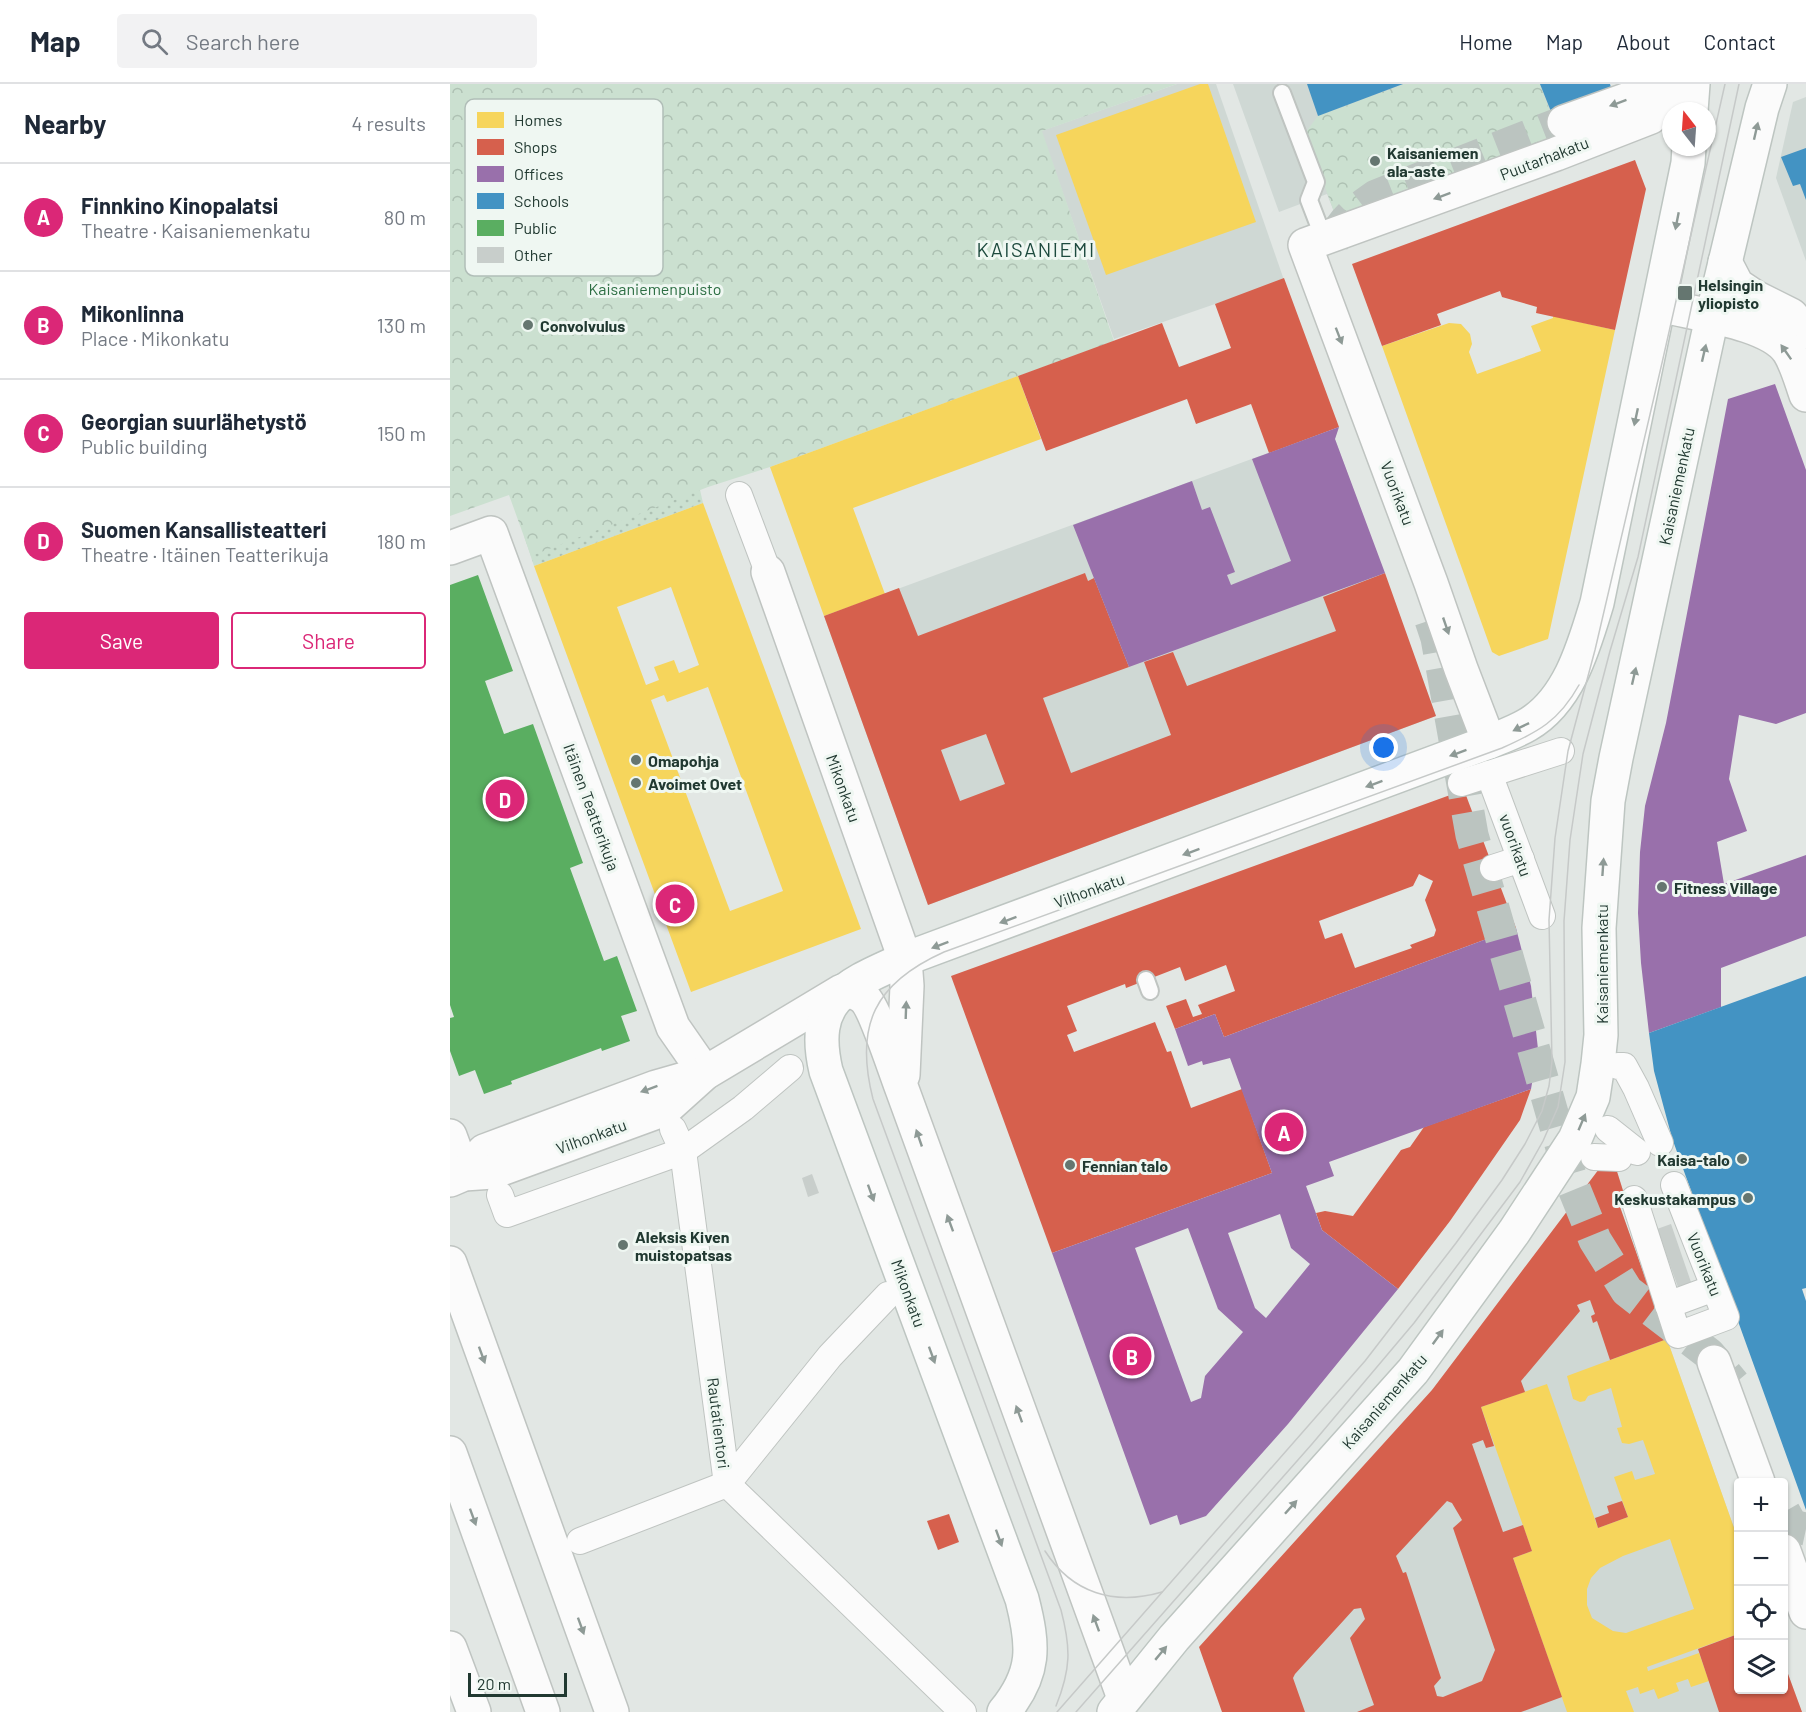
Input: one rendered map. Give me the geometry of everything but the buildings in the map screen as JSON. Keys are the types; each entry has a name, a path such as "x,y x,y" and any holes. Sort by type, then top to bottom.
{"street":[{"name":"Kaisaniemenkatu","path":"1119,1705 1174,1638 1413,1371 1514,1232 1575,1139 1593,1097 1601,1035 1599,928 1608,801 1620,733 1712,317 1762,108 1770,84"},
{"name":"Puutarhakatu","path":"1564,122 1647,92 1684,93"},
{"name":"Puutarhakatu","path":"1315,242 1651,117 1684,93"},
{"path":"1461,783 1551,707 1573,671 1584,646 1597,603 1660,305 1688,156"},
{"name":"Vuorikatu","path":"1315,242 1489,758"},
{"path":"1725,262 1737,285 1791,315 1806,332"},
{"path":"1660,305 1748,326 1771,335 1788,351 1806,395"},
{"name":"Mikonkatu","path":"739,495 904,960 907,986 902,1089"},
{"name":"Itäinen Teatterikuja","path":"450,548 491,533 673,1027 705,1073"},
{"path":"1489,758 1545,752"},
{"name":"vuorikatu","path":"1489,758 1542,916"},
{"name":"Vilhonkatu","path":"457,1177 493,1172 665,1109 705,1073 842,991 904,960 1489,758"},
{"path":"1493,868 1521,859"},
{"name":"Mikonkatu","path":"1004,1712 1020,1690 1026,1674 1030,1633 1018,1590 826,1071 820,1040 823,1025 828,1008 842,991 856,992 866,1000 874,1013 1119,1705"},
{"path":"1618,1066 1624,1066 1646,1084 1655,1110 1639,1151"},
{"path":"500,1195 507,1214 678,1140 743,1108 790,1068"},
{"path":"1608,1129 1639,1151"},
{"path":"450,1136 457,1177"},
{"name":"Rautatientori","path":"678,1140 727,1484"},
{"path":"1594,1157 1639,1151"},
{"name":"Vuorikatu","path":"1634,1199 1678,1335 1726,1317 1674,1185"},
{"path":"450,1263 612,1712"},
{"path":"1668,1305 1714,1288"},
{"name":"Rautatientori","path":"727,1484 830,1356 888,1295"},
{"path":"1700,1327 1757,1478"},
{"path":"450,1453 543,1712"},
{"path":"580,1541 727,1484 963,1712"},
{"path":"1788,1562 1806,1612"},
{"path":"450,1648 474,1712"}],"lane":[{"path":"1282,93 1316,182 1310,200 1315,242"}],"shaded area":[{"path":"1177,84 1216,84 1284,280 1114,339 1041,131"},
{"name":"Kaisaniemen ala-aste","path":"1233,84 1610,84 1336,217 1327,194 1279,212"},
{"name":"Helsingin yliopisto","path":"1806,97 1806,261 1776,178 1793,102"},
{"path":"1339,427 1335,439 1436,716 928,905 824,616"},
{"path":"1614,1162 1626,1200 1619,1204 1734,1528 1734,1694 1788,1694 1788,1674 1802,1712 1222,1712 1432,1390"}],"green space":[{"name":"Kaisaniemenpuisto","path":"450,84 1177,84 1042,131 1114,341 770,467 708,487 531,556 509,495 450,516"},
{"name":"Kaisaniemen ala-aste","path":"1404,84 1540,84 1551,114 1567,132 1336,217 1305,133 1318,116"},
{"path":"698,481 703,503 534,566 524,536"}],"tunnel":[{"path":"1332,243 1350,216 1376,196 1564,122"},
{"path":"1431,620 1437,638 1472,835 1573,1186 1595,1240 1627,1291 1709,1354 1734,1384"},
{"path":"1788,1519 1792,1526 1806,1529"}],"tram line":[{"path":"1057,1712 1365,1361 1502,1180 1525,1144 1542,1111 1549,1086 1552,1061 1549,920 1555,838 1568,751 1595,650 1725,84"},
{"path":"1076,1712 1312,1444 1414,1323 1520,1182 1543,1141 1558,1107 1565,1062 1564,921 1570,840 1583,754 1638,557 1739,84"},
{"path":"1056,1706 1065,1681 1068,1658 1067,1636 1061,1610 873,1099 866,1049 869,1028 876,1009 886,993 901,978 920,964 944,952 1502,748 1547,724 1564,708 1579,685"},
{"path":"1045,1551 1068,1577 1096,1592 1127,1597 1162,1592"}],"place":[{"name":"Kaisaniemen ala-aste","path":"1375,161"},
{"name":"Helsingin yliopisto","path":"1685,293"},
{"name":"Convolvulus","path":"528,325"},
{"name":"Omapohja","path":"636,760"},
{"name":"Avoimet Ovet","path":"636,783"},
{"name":"Suomen Kansallisteatteri","path":"505,799"},
{"name":"Fitness Village","path":"1662,887"},
{"name":"Georgian suurlähetystö","path":"675,904"},
{"name":"Finnkino Kinopalatsi","path":"1284,1132"},
{"name":"Kaisa-talo","path":"1742,1159"},
{"name":"Fennian talo","path":"1070,1165"},
{"name":"Keskustakampus","path":"1748,1198"},
{"name":"Aleksis Kiven muistopatsas","path":"623,1245"},
{"name":"Mikonlinna","path":"1132,1356"}],"district":[{"name":"KAISANIEMI","path":"1036,249"}]}
